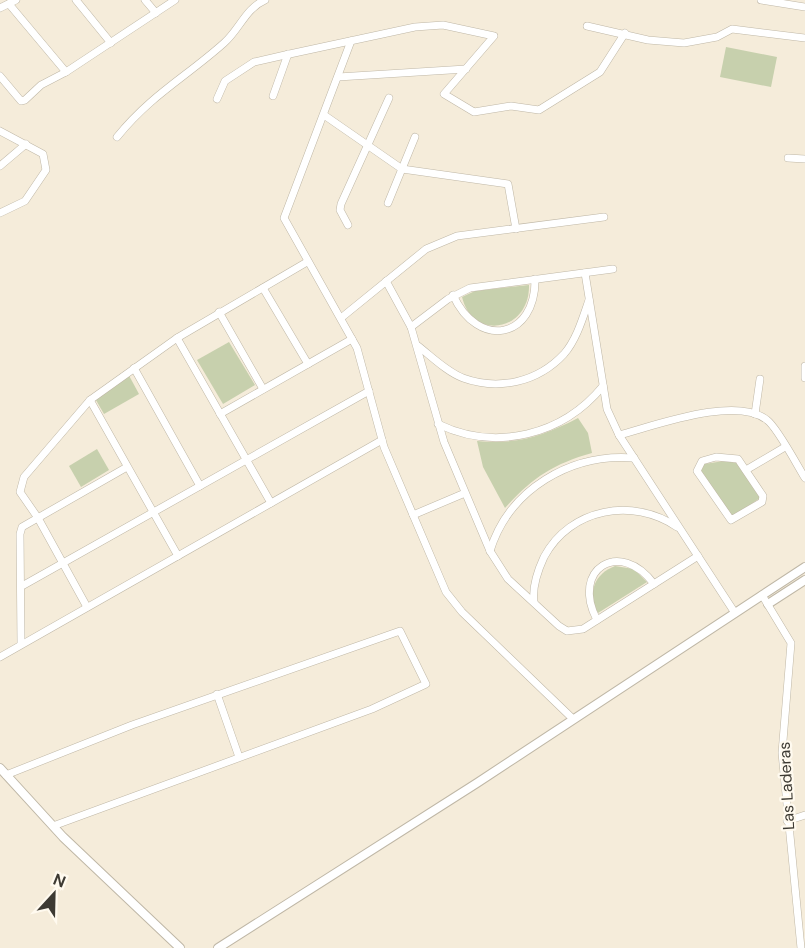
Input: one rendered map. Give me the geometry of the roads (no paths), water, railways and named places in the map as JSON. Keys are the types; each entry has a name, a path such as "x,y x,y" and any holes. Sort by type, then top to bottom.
{"street":[{"path":"76,0 111,43"},
{"path":"145,0 156,13"},
{"path":"0,76 21,101 25,100 41,84 66,72 175,0"},
{"path":"117,137 139,111 223,44 255,6 265,0"},
{"path":"761,0 805,7"},
{"path":"0,8 12,2 66,72"},
{"path":"217,99 225,81 254,62 415,27 443,25 494,36 444,94 474,112 511,106 539,110 600,72 625,33"},
{"path":"587,26 648,40 684,43 717,37 732,29 805,38"},
{"path":"351,41 284,218 352,339 382,440 446,592 462,612 572,718"},
{"path":"273,96 288,54"},
{"path":"338,77 466,69"},
{"path":"348,225 340,210 341,204 389,98"},
{"path":"324,116 402,168 508,184 516,229"},
{"path":"0,131 43,154 46,170 34,192 25,201 0,213"},
{"path":"388,202 415,137"},
{"path":"0,166 26,144"},
{"path":"788,158 805,159"},
{"path":"341,318 436,243 457,236 604,217"},
{"path":"87,607 38,518 20,492 20,485 24,477 90,400 177,338 307,262"},
{"path":"411,327 453,295 479,285 613,269"},
{"path":"585,273 607,409 619,435 735,613"},
{"path":"453,295 465,316 474,324 497,331 509,329 528,313 535,290 535,279"},
{"path":"386,281 411,327 438,424 490,551 508,579 534,602 567,631 583,629 698,556"},
{"path":"263,288 308,364"},
{"path":"418,346 462,378 489,384 518,382 544,371 565,352 579,327 589,298"},
{"path":"219,312 263,389"},
{"path":"177,338 271,503"},
{"path":"220,414 352,339"},
{"path":"805,366 805,378"},
{"path":"134,368 200,486"},
{"path":"755,414 760,379"},
{"path":"438,424 475,436 498,438 523,435 546,429 568,418 588,405 603,386"},
{"path":"22,586 369,391"},
{"path":"90,400 178,556"},
{"path":"619,435 712,410 755,414 768,420 805,478"},
{"path":"0,657 382,440"},
{"path":"746,470 785,447"},
{"path":"490,551 495,534 508,514 524,495 543,480 564,468 587,461 610,456 634,458"},
{"path":"729,457 738,459 746,470 764,499 731,520 699,476 698,466 702,461 729,457"},
{"path":"21,644 20,534 27,522 38,518 127,466"},
{"path":"413,515 465,493"},
{"path":"534,602 538,570 550,545 571,525 596,513 626,509 653,513 679,528"},
{"path":"597,620 589,605 587,594 595,573 604,566 614,562 636,565 654,584"},
{"path":"218,948 477,783 572,718 805,567"},
{"path":"768,604 805,580"},
{"name":"Las Laderas","path":"762,595 791,643 782,753 801,948"},
{"path":"53,826 372,709 426,684 400,631 3,771 53,826 180,948"},
{"path":"217,694 239,757"},
{"path":"787,820 805,815"}]}
